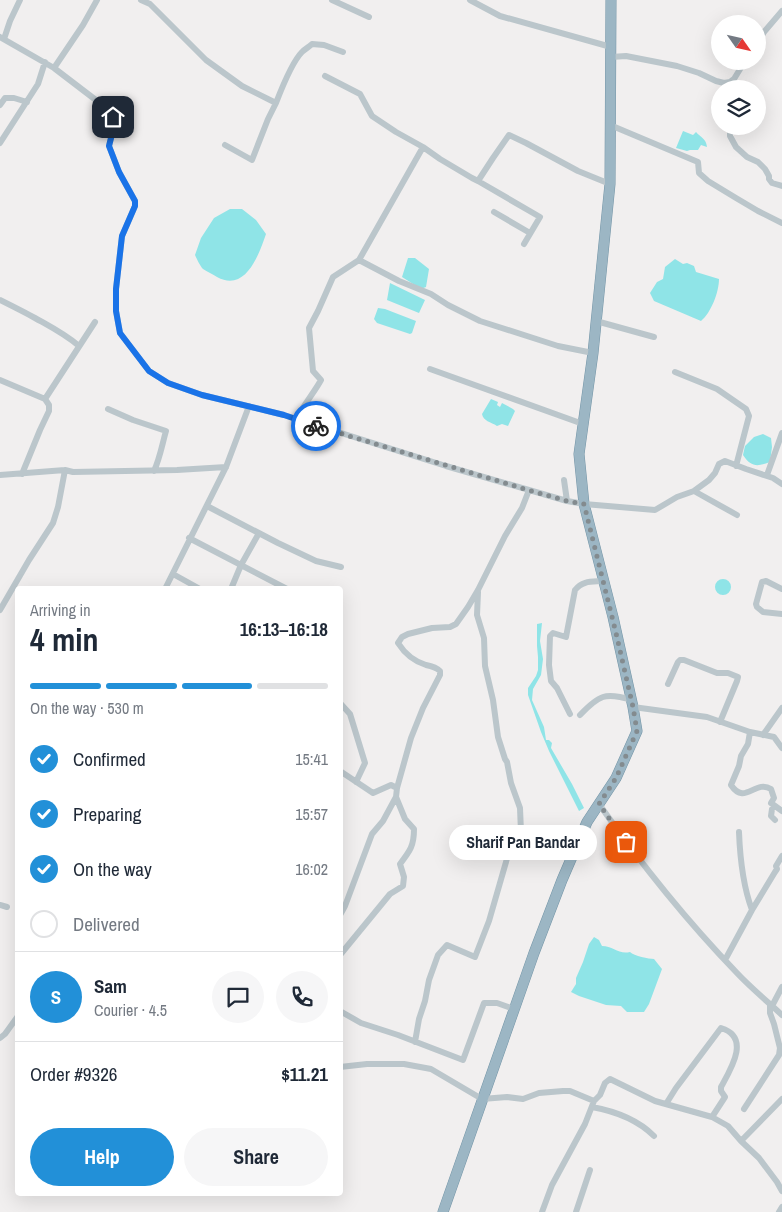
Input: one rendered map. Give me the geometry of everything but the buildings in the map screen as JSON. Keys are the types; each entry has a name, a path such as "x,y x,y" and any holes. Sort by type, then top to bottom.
{"highway":[{"path":"443,1212 541,935 587,822 616,778 637,731 633,704 584,504 579,454 593,353 610,184 611,0"}],"street":[{"path":"20,0 2,38 54,68 105,107 113,117 114,126 109,146 119,172 135,201 135,206 122,236 116,289 116,311 120,333 149,371 168,383 202,395 297,419 567,501 655,510 677,497 694,492 709,480 722,462 725,461 767,475 782,484"},
{"path":"54,68 83,25 97,0"},
{"path":"141,0 150,4 206,60 242,86 276,103"},
{"path":"332,0 369,18"},
{"path":"470,0 500,16 611,52 677,66 714,80"},
{"path":"766,30 782,11"},
{"path":"225,145 252,160 281,90 302,52 312,44 324,45 343,52"},
{"path":"0,143 38,84 45,62"},
{"path":"325,76 360,94 372,116 396,132 540,217 524,244"},
{"path":"0,105 5,98 14,98 27,102"},
{"path":"610,125 698,162 699,173 708,181 782,223"},
{"path":"478,181 509,134 578,171 610,184"},
{"path":"730,135 736,147 747,157 758,162 772,183 782,186"},
{"path":"297,419 321,380 313,371 310,328 333,278 359,260 423,147"},
{"path":"494,212 530,233"},
{"path":"359,260 399,281 431,294 448,305 480,320 558,346 593,353"},
{"path":"0,300 55,329 79,346"},
{"path":"596,321 654,337"},
{"path":"45,399 95,322"},
{"path":"430,369 583,424"},
{"path":"675,372 717,389 746,409 749,416 736,466"},
{"path":"0,380 45,399 49,405 49,411 22,474"},
{"path":"167,586 226,467 249,406"},
{"path":"108,409 166,431 160,457 154,471"},
{"path":"767,475 782,433"},
{"path":"0,475 64,470 73,472 154,471 226,467"},
{"path":"0,610 53,523 58,507 64,470"},
{"path":"564,480 567,501"},
{"path":"343,910 372,834 383,821 396,797 411,738 423,708 440,675 440,671 437,668 419,663 410,658 398,643 402,637 408,634 432,628 450,627 456,624 478,590 505,536 522,508 528,490"},
{"path":"694,492 737,515"},
{"path":"207,506 259,534 316,561 341,567"},
{"path":"232,586 259,534"},
{"path":"190,538 281,586"},
{"path":"173,574 195,586"},
{"path":"570,714 557,688 551,681 548,665 550,636 553,633 566,637 575,590 579,585 604,581"},
{"path":"782,589 766,581 762,582 756,604 763,612 782,614"},
{"path":"415,1042 429,980 438,955 447,945 475,957 489,921 508,855 521,832 520,808 498,737 493,700 485,666 484,638 477,615 478,590"},
{"path":"668,684 680,660 717,673 728,673 738,677 720,722"},
{"path":"580,715 601,697 609,695 622,697 633,704 707,717 750,732 774,737 782,748"},
{"path":"343,706 350,714 365,763 356,782"},
{"path":"764,735 782,708"},
{"path":"750,732 748,744 741,756 731,785 734,790 741,794 766,786 771,789 774,798 771,803 782,811"},
{"path":"343,774 373,793 391,786 397,788"},
{"path":"343,951 390,894 403,886 404,878 400,864 414,841 414,829 405,819 396,797"},
{"path":"775,806 772,809 771,816 776,820"},
{"path":"598,807 668,896 738,974 782,1015"},
{"path":"739,832 745,890 752,910"},
{"path":"725,960 775,872 782,856"},
{"path":"744,1109 781,1049 770,1013 771,1005 782,987"},
{"path":"343,1013 361,1023 463,1060 484,1004 497,1004 514,1009"},
{"path":"0,1038 15,1020"},
{"path":"666,1104 721,1028 733,1034 736,1039 736,1055 721,1087 726,1097 712,1118"},
{"path":"343,1067 367,1064 404,1064 431,1069 482,1099 507,1097 523,1099 539,1093 570,1092 593,1104 620,1114 647,1129 654,1136"},
{"path":"542,1212 552,1185 585,1124 593,1104 600,1095 605,1083 610,1079 655,1101 712,1118 728,1126 759,1158 782,1191"},
{"path":"741,1141 782,1099"},
{"path":"576,1212 590,1170"},
{"path":"779,1212 782,1206"}],"water":[{"path":"683,131 693,135 696,132 704,140 707,147 701,145 698,150 687,151 676,148"},
{"path":"230,209 242,209 256,220 266,234 250,269 236,280 227,281 203,269 195,255 201,238 214,218"},
{"path":"408,258 415,258 429,269 426,287 421,289 402,277"},
{"path":"675,259 683,264 687,263 694,266 696,272 719,279 714,302 701,321 654,301 650,293 657,282 663,279 665,267"},
{"path":"390,283 425,300 419,313 387,300"},
{"path":"378,308 416,321 412,333 410,334 377,323 374,319"},
{"path":"491,399 498,402 497,405 500,407 502,403 515,411 508,426 502,424 497,426 486,420 483,416 482,414"},
{"path":"763,434 771,438 770,462 755,465 749,462 743,455 745,446 754,437"},
{"path":"723,579 729,581 731,587 729,593 723,595 717,593 715,587 717,581"},
{"path":"542,623 540,641 543,659 541,675 533,689 532,700 544,727 546,740 552,743 551,748 584,808 579,811 549,751 528,695 528,688 538,670 537,624"},
{"path":"594,937 599,940 602,946 654,959 662,969 649,1004 644,1012 627,1012 621,1006 606,1005 571,992 576,984 576,978 589,944"}],"way so far":[{"path":"316,426 528,490 584,504 616,633 637,731 616,778 599,804 626,842"}],"place":[{"name":"Sharif Pan Bandar","path":"626,842"}],"route":[{"path":"113,117 114,126 109,146 119,172 135,201 135,206 122,236 116,289 116,311 120,333 149,371 168,383 202,395 284,415 316,426"}]}
